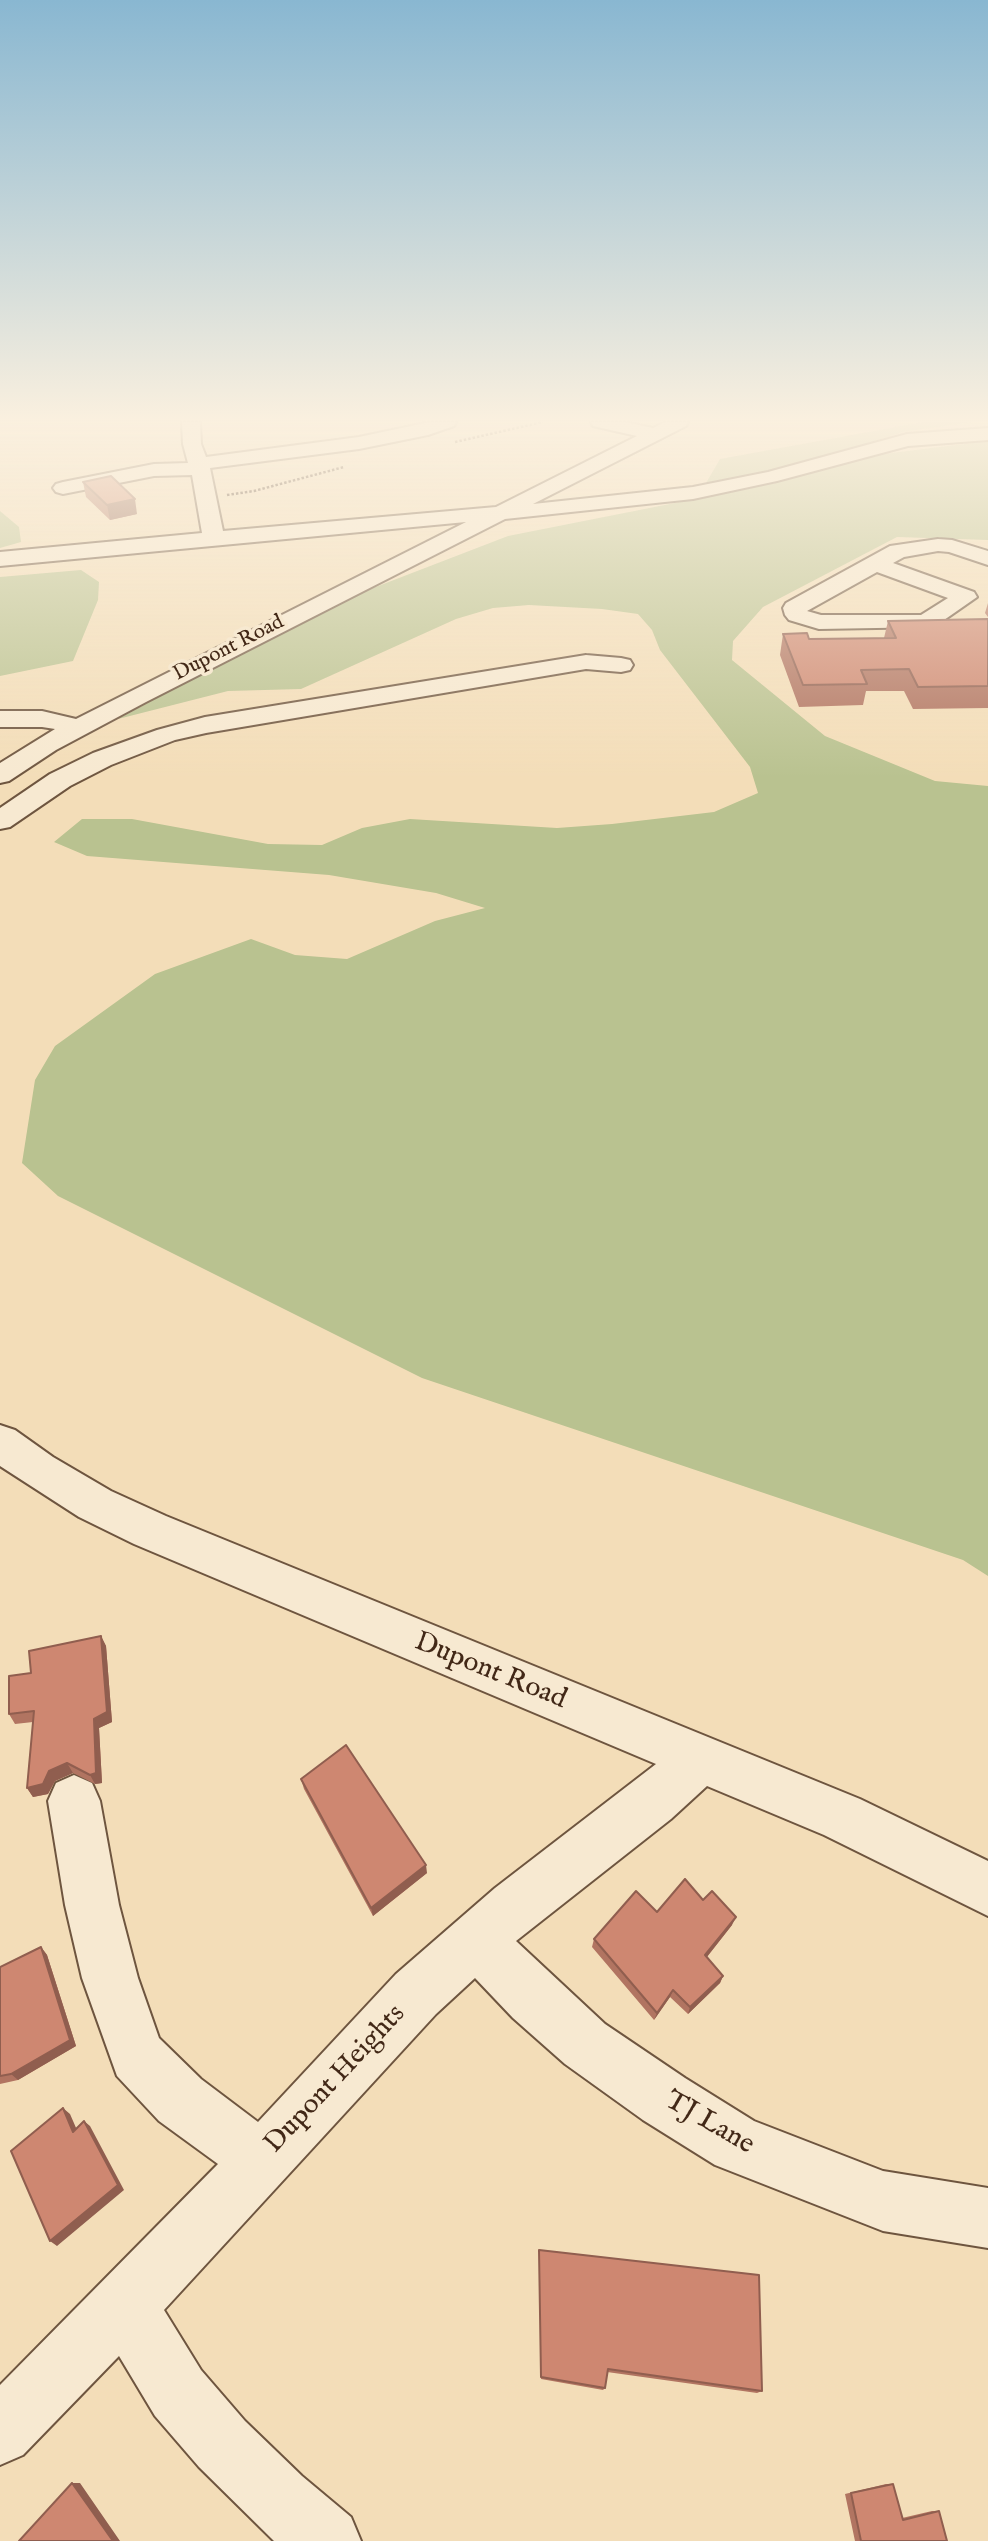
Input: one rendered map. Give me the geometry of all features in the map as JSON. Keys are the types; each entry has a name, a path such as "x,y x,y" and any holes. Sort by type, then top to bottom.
{"street":[{"path":"0,559 197,541"},
{"name":"Dupont Road","path":"0,775 47,744 446,541"},
{"path":"881,561 966,597 926,622 819,622 797,615 794,608 898,551 938,545 988,558"},
{"path":"881,561 976,588 986,587"},
{"path":"0,821 60,780 92,764 166,735 205,725 586,662 621,666"},
{"path":"0,719 42,719 80,727"},
{"name":"Dupont Road","path":"0,1443 38,1470 95,1504 150,1530 842,1817 988,1889"},
{"name":"Dupont Heights","path":"0,2432 262,2161 416,1994 514,1907 653,1801 700,1758"},
{"path":"74,1801 100,1942 137,2056 180,2100 262,2161"},
{"name":"TJ Lane","path":"477,1941 533,1998 585,2044 664,2099 736,2144 883,2201 988,2218"},
{"path":"125,2305 178,2393 222,2444 278,2500 327,2541"}],"green space":[{"path":"0,541 21,541 21,542 0,548"},
{"path":"496,541 890,541 763,607 733,641 732,660 825,736 935,781 988,786 988,1576 963,1560 422,1378 58,1196 22,1163 35,1080 55,1046 155,974 251,939 295,955 347,959 435,921 485,908 436,893 329,875 87,856 54,842 82,819 132,819 268,844 322,845 362,828 410,819 557,828 612,824 714,812 758,793 750,767 660,650 652,630 638,614 602,609 529,605 493,608 456,619 301,689 228,691 118,719 329,605"},
{"path":"81,570 99,582 98,600 73,661 0,676 0,577"}],"building":[{"path":"988,619 988,686 918,687 909,669 861,670 867,684 803,685 783,634 807,633 809,639 896,638 888,621"},
{"path":"101,1636 107,1712 94,1719 96,1773 90,1775 67,1763 49,1771 43,1784 27,1788 34,1711 9,1714 9,1676 31,1673 29,1651"},
{"path":"346,1745 426,1865 371,1908 301,1779"},
{"path":"685,1879 703,1900 712,1891 736,1917 705,1955 723,1976 690,2007 673,1990 657,2013 594,1939 636,1891 657,1912"},
{"path":"41,1947 70,2040 11,2074 0,2076 0,1967"},
{"path":"63,2108 73,2132 84,2121 118,2185 50,2241 11,2151"},
{"path":"539,2250 759,2275 762,2391 608,2369 605,2388 541,2377"},
{"path":"72,2483 113,2541 19,2541"},
{"path":"893,2484 903,2520 939,2511 947,2541 861,2541 851,2493"}]}
